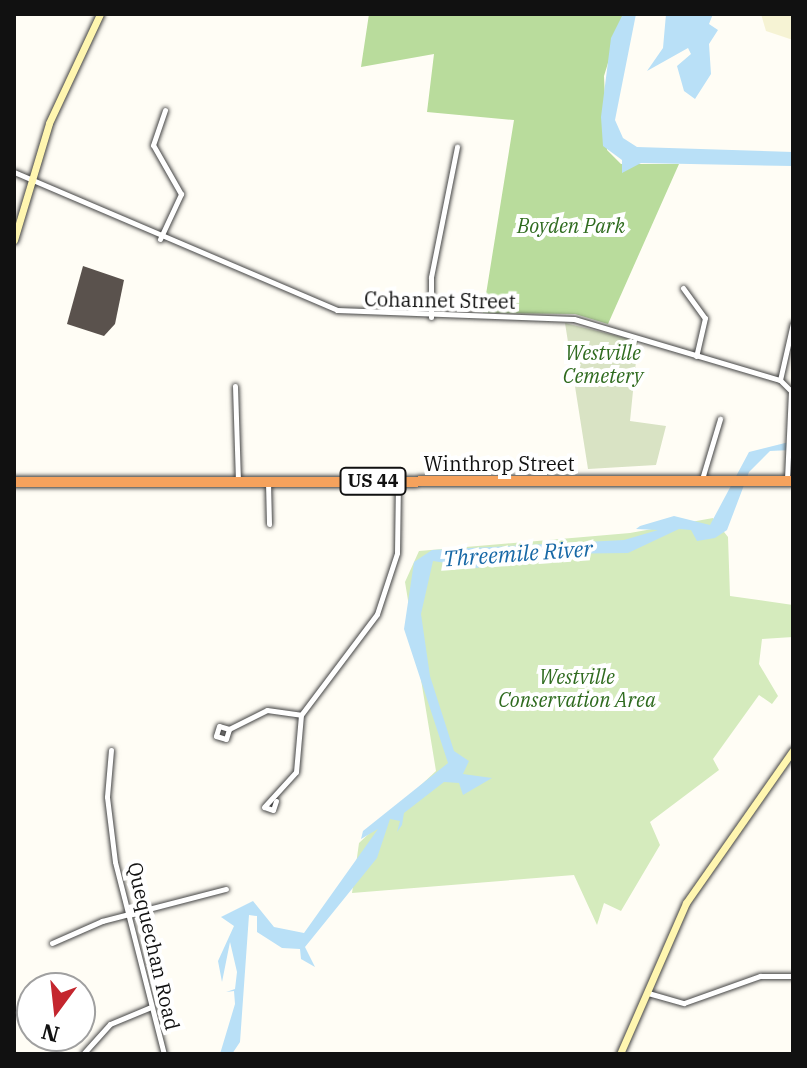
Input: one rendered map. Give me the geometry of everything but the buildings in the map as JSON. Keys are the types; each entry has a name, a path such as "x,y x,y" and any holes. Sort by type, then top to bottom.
{"highway":[{"name":"Winthrop Street","path":"14,482 790,481"}],"main road":[{"path":"14,240 30,176 100,14"},
{"path":"620,1054 695,888 793,750"}],"street":[{"path":"160,239 181,194 153,145 165,110"},
{"path":"431,317 431,277 457,147"},
{"name":"Cohannet Street","path":"14,172 30,176 160,239 263,273 337,310 431,317 574,319 780,380"},
{"path":"683,288 705,318 696,356"},
{"path":"790,481 784,439 791,391 780,380 793,323"},
{"path":"235,386 238,482"},
{"path":"701,481 720,419"},
{"path":"268,481 269,524"},
{"path":"276,801 296,772 301,715 377,614 397,553 398,481"},
{"path":"229,729 274,709 301,715"},
{"name":"Quequechan Road","path":"111,750 107,806 164,1054"},
{"path":"52,943 130,914 226,889"},
{"path":"648,993 684,1003 760,976 793,976"},
{"path":"83,1054 110,1024 151,1007"}],"shaded area":[{"path":"761,14 793,14 793,40 766,31"}],"green space":[{"name":"Boyden Park","path":"369,14 623,14 604,76 607,150 621,164 679,164 608,324 575,314 483,313 514,120 427,112 434,54 361,67"},
{"name":"Westville Cemetery","path":"565,323 638,341 630,421 666,426 656,465 588,469"},
{"name":"Westville Conservation Area","path":"713,518 728,537 730,596 793,605 793,637 762,639 759,664 778,696 772,704 759,695 713,759 719,770 650,822 660,845 621,911 604,903 597,925 574,875 352,893 359,843 436,771 405,582 419,551 630,533"}],"water":[{"path":"623,14 636,14 615,120 623,138 637,147 793,152 793,166 641,163 622,173 622,160 603,146 601,117 611,38"},
{"path":"666,14 713,14 709,24 718,30 709,44 711,74 695,99 684,91 677,66 691,54 688,48 647,71 663,48"},
{"name":"Threemile River","path":"793,441 791,450 770,451 749,472 727,530 715,538 697,541 691,530 679,529 628,553 544,554 485,561 478,568 433,561 421,614 430,676 454,751 469,761 463,774 492,778 463,795 459,783 444,782 404,813 397,832 400,821 390,819 377,858 305,947 315,967 301,959 300,949 282,948 257,932 257,916 249,915 240,1042 232,1054 220,1054 235,1004 234,991 226,992 235,989 237,972 230,942 222,982 218,961 234,926 221,917 253,901 274,927 304,933 378,829 361,839 363,831 448,763 404,629 414,562 432,550 624,540 658,530 636,529 640,526 674,516 710,525 749,452"}]}
